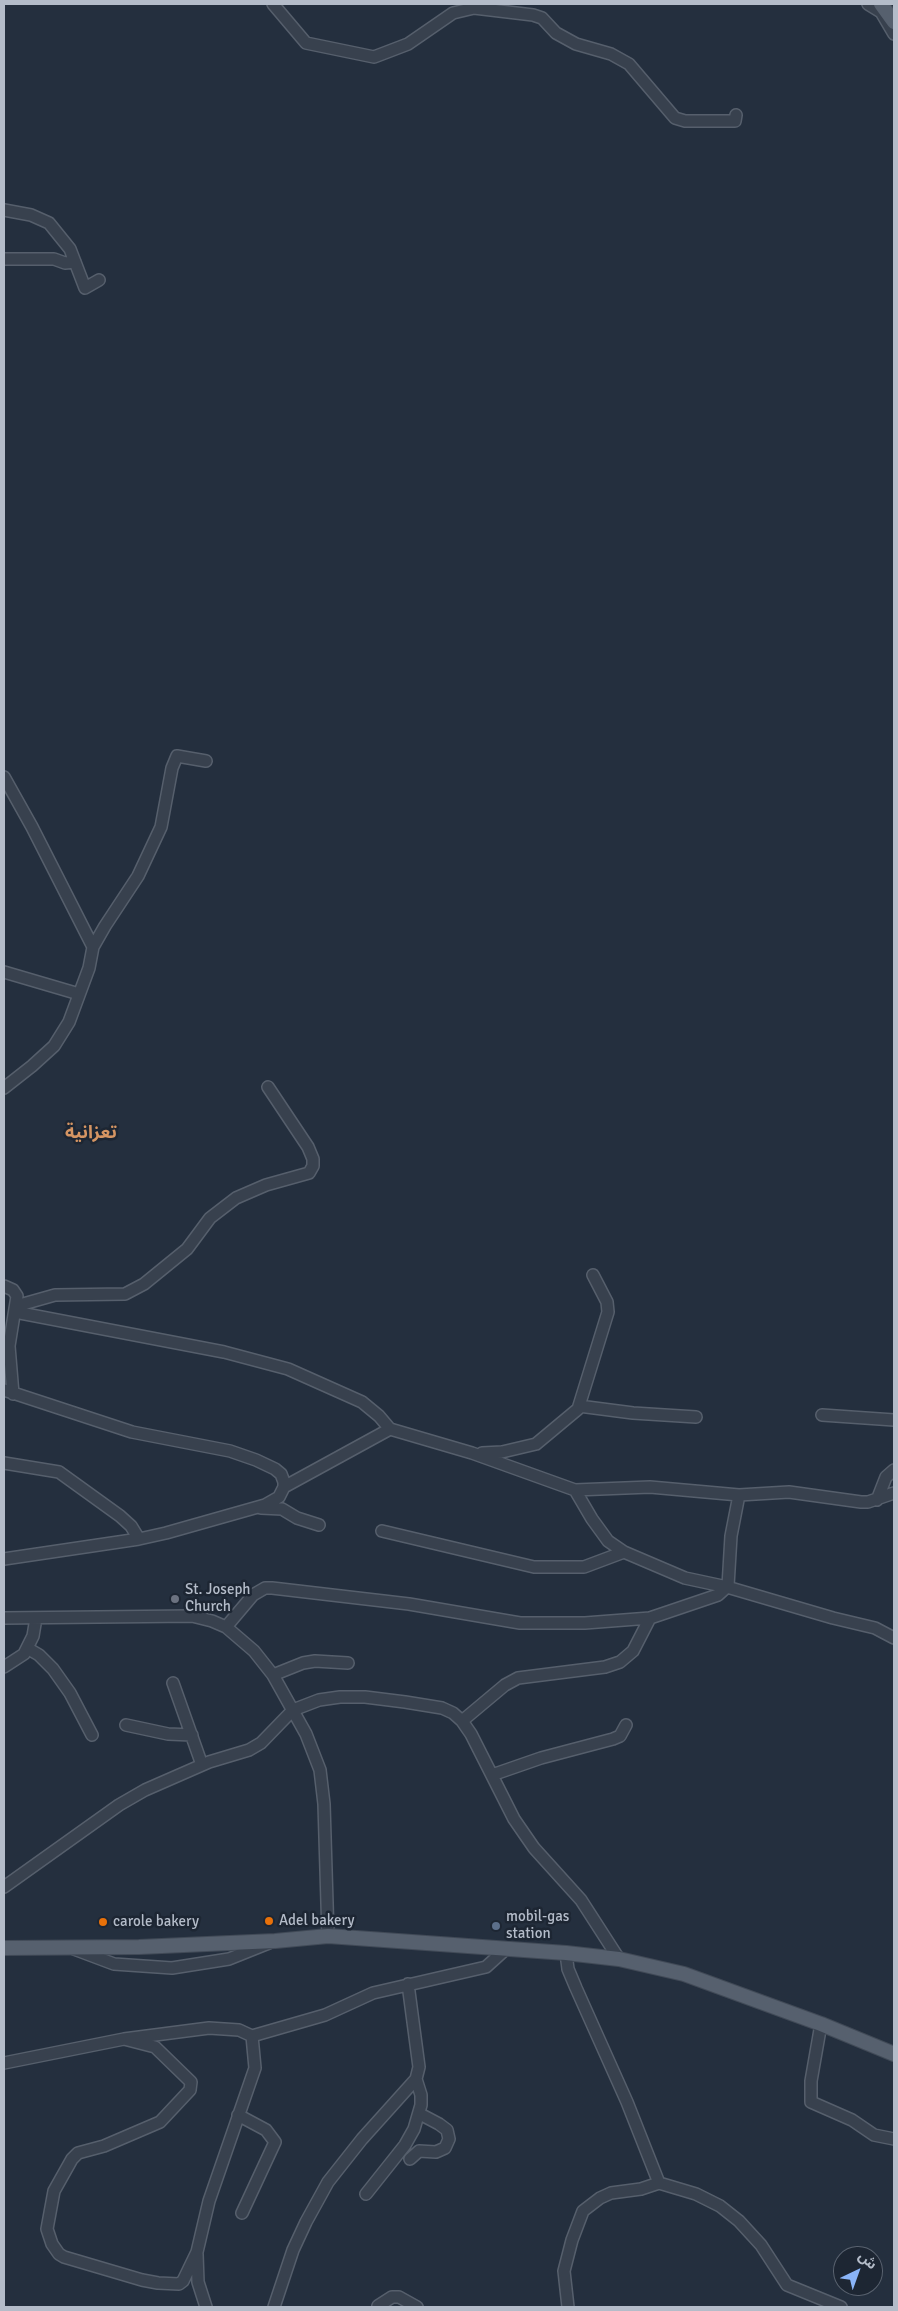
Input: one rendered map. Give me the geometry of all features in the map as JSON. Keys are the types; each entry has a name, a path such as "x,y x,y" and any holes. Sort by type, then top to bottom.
{"main road":[{"path":"881,4 894,22"},
{"path":"4,1948 73,1948 275,1941 328,1936 566,1952 619,1959 684,1974 821,2024 894,2054"}],"street":[{"path":"273,4 306,43 374,56 408,44 453,13 474,8 533,15 542,18 556,33 576,44 611,54 629,64 675,118 685,121 735,121 736,115"},
{"path":"868,4 880,12 894,34"},
{"path":"4,210 19,212 49,222 70,249 85,288 99,280"},
{"path":"4,259 54,259 65,263 75,262"},
{"path":"4,1088 54,1046 69,1022 93,947 138,876 161,827 172,768 177,756 206,761"},
{"path":"4,777 32,827 93,947"},
{"path":"4,972 79,994"},
{"path":"15,1309 55,1295 115,1295 130,1292 144,1284 187,1249 210,1218 236,1198 266,1185 309,1173 313,1162 308,1148 268,1087"},
{"path":"472,1453 502,1452 536,1444 572,1415 578,1406 608,1312 607,1302 593,1276"},
{"path":"4,1286 15,1291 8,1392 132,1432 230,1451 256,1460 281,1474 284,1487"},
{"path":"15,1309 224,1352 288,1369 362,1402 380,1416 390,1429 472,1453 575,1490 650,1487 739,1495 790,1492 861,1502 877,1500 894,1494"},
{"path":"578,1406 696,1417"},
{"path":"822,1415 894,1420"},
{"path":"4,1559 138,1539 255,1508 279,1497 284,1487 390,1429"},
{"path":"4,1463 59,1472 120,1516 131,1526 138,1539"},
{"path":"877,1500 886,1477 894,1470"},
{"path":"575,1490 608,1541 624,1552 685,1578 727,1587 833,1618 875,1628 894,1638"},
{"path":"226,1627 253,1595 259,1590 272,1588 370,1598 520,1623 585,1623 650,1618 711,1599 727,1587 731,1536 739,1495"},
{"path":"255,1508 282,1509 297,1518 319,1525"},
{"path":"382,1531 534,1567 584,1567 624,1552"},
{"path":"4,1618 192,1616 226,1627 254,1651 273,1675 293,1710 314,1754 323,1783 328,1936"},
{"path":"4,1668 24,1654 33,1636 36,1618"},
{"path":"462,1721 505,1685 518,1678 605,1666 620,1662 633,1651 650,1618"},
{"path":"27,1648 39,1655 53,1669 70,1693 92,1735"},
{"path":"273,1675 303,1664 315,1662 348,1663"},
{"path":"173,1683 202,1765"},
{"path":"4,1887 119,1805 145,1790 202,1765 249,1750 260,1743 293,1710 319,1700 365,1697 442,1708 453,1713 462,1721 492,1775 506,1805 524,1834 534,1848 581,1900 619,1959"},
{"path":"126,1725 168,1734 192,1734"},
{"path":"492,1775 541,1758 614,1739 620,1736 626,1725"},
{"path":"73,1948 114,1964 172,1968 229,1959 275,1941"},
{"path":"4,2062 124,2039 209,2028 239,2030 252,2036 324,2015 373,1993 486,1967 507,1948"},
{"path":"566,1952 568,1969 629,2107 659,2183"},
{"path":"274,2307 293,2250 328,2182 362,2139 416,2079 419,2067 408,1984"},
{"path":"821,2024 811,2081 811,2102 852,2120 874,2135 894,2139"},
{"path":"124,2039 155,2047 191,2082 190,2090 160,2122 104,2146 85,2150 72,2159 54,2191 47,2222 49,2238 59,2254 64,2257 158,2284 182,2283 197,2252 209,2201 255,2068 252,2036"},
{"path":"366,2194 405,2145 414,2130 420,2114 421,2096 416,2079"},
{"path":"410,2158 419,2151 436,2152 445,2148 449,2139 447,2130 420,2114"},
{"path":"238,2115 266,2130 275,2142 242,2213"},
{"path":"568,2307 564,2271 572,2240 583,2211 600,2198 610,2194 642,2189 659,2183 696,2194 720,2206 740,2221 761,2244 787,2285 841,2307"},
{"path":"197,2252 198,2282 206,2307"},
{"path":"378,2306 392,2297 399,2297 417,2307"}],"place":[{"name":"St. Joseph Church","path":"175,1599"},
{"name":"Adel bakery","path":"269,1921"},
{"name":"carole bakery","path":"103,1922"},
{"name":"mobil-gas station","path":"496,1926"}],"district":[{"name":"تعزانية","path":"91,1133"}]}
